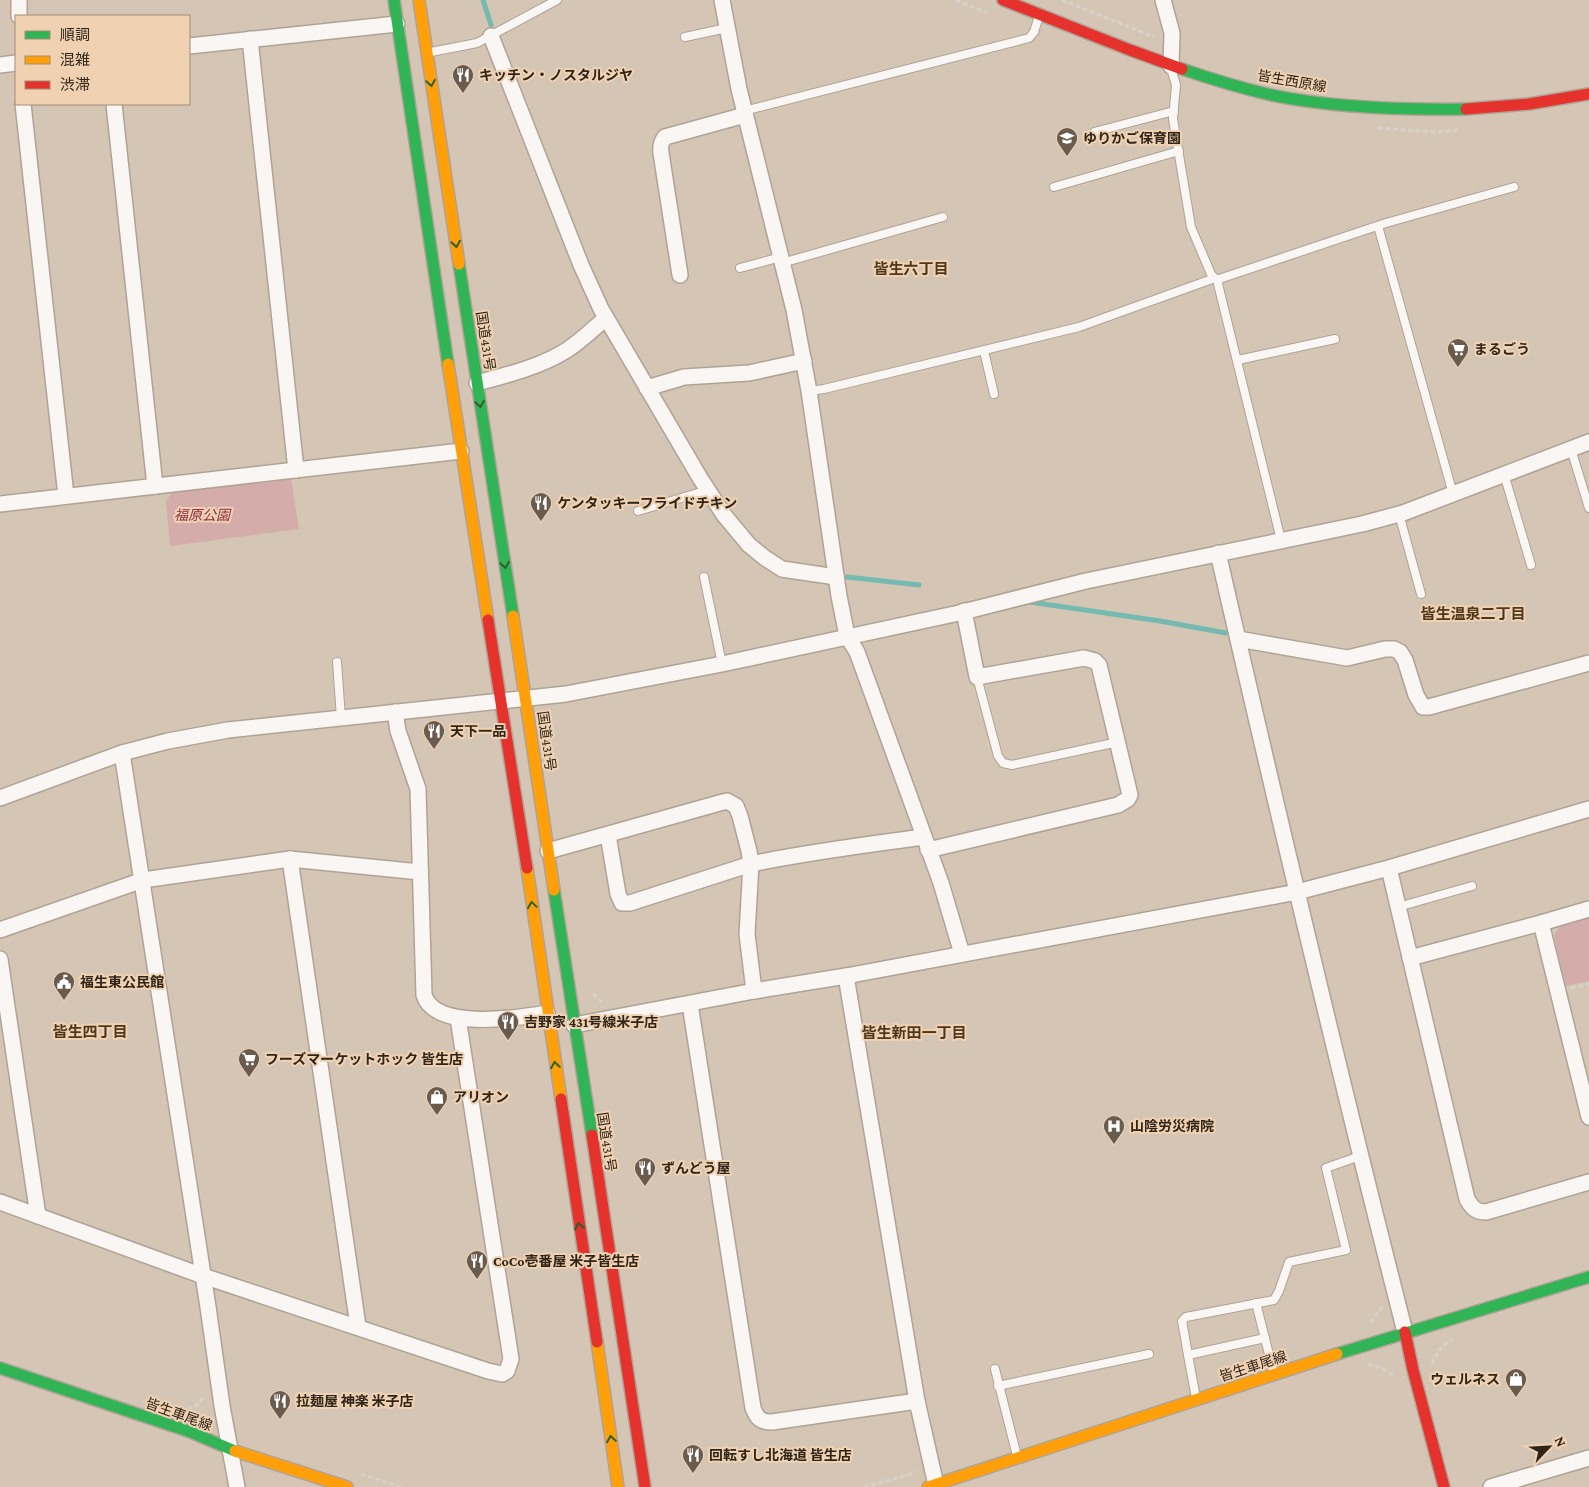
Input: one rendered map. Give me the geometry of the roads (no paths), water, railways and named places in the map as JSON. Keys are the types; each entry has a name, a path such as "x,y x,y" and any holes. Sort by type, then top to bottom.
{"main road":[{"path":"394,0 618,1487"},
{"name":"国道431号","path":"419,0 645,1487"},
{"name":"皆生西原線","path":"1003,0 1171,66 1260,92 1320,103 1378,108 1451,110 1496,108 1561,101 1589,94"},
{"name":"皆生車尾線","path":"933,1486 1405,1332 1589,1277"},
{"path":"1405,1332 1413,1370 1444,1487"},
{"name":"皆生車尾線","path":"0,1368 188,1431 230,1449 348,1487"}],"street":[{"path":"19,0 19,15"},
{"path":"722,0 745,113 782,260 804,361 836,577 847,636 857,652 940,883 962,954"},
{"path":"1163,0 1172,33 1171,66"},
{"path":"190,46 397,24"},
{"path":"492,36 581,265 606,318 708,490 724,515 748,545 765,558 782,569 836,577"},
{"path":"250,39 296,470"},
{"path":"0,65 15,63"},
{"path":"23,105 66,496"},
{"path":"114,105 155,486"},
{"path":"680,274 660,146 662,141 665,137 745,113"},
{"path":"477,383 513,373 556,356 568,349 606,318"},
{"path":"647,388 684,377 749,373 804,361"},
{"path":"0,798 122,754 168,741 228,730 566,694 722,664 964,611 1086,581 1399,514 1589,442"},
{"path":"0,504 461,451"},
{"path":"1218,553 1296,892 1405,1332"},
{"path":"608,835 618,894 622,903 751,864 830,850 925,844 1124,803 1128,800 1130,790 1101,671 1095,661 1084,658 978,677 964,611"},
{"path":"1238,639 1347,658 1385,649 1394,649 1400,652 1405,660 1416,695 1424,707 1589,664"},
{"path":"395,712 398,731 418,788 424,995 426,1003 432,1008 458,1018 503,1020 547,1013"},
{"path":"122,754 143,880 221,1389 222,1406 237,1487"},
{"path":"548,851 727,801 736,806 751,864 747,934 754,991"},
{"path":"574,1025 1296,892 1389,868 1589,809"},
{"path":"0,930 143,880 290,859 420,872"},
{"path":"290,859 358,1326"},
{"path":"1389,868 1467,1199 1472,1207 1477,1211 1486,1212 1589,1182"},
{"path":"1410,958 1589,909"},
{"path":"1542,923 1589,1117"},
{"path":"0,959 38,1216"},
{"path":"846,976 933,1486"},
{"path":"690,1004 753,1408 756,1417 765,1422 772,1422 917,1401"},
{"path":"0,1202 203,1276 497,1373 507,1372 510,1359 509,1346 458,1018"},
{"path":"1491,1487 1508,1485 1589,1458"}],"lane":[{"path":"426,53 477,44 557,0"},
{"path":"745,113 1029,38 1034,32 1040,14"},
{"path":"685,37 727,28"},
{"path":"1171,66 1176,86 1173,119 1192,227 1211,274 1216,281 1238,360 1282,540"},
{"path":"1094,132 1174,110"},
{"path":"1054,186 1178,151"},
{"path":"809,391 984,351 1080,326 1216,281 1224,276 1378,226 1514,187"},
{"path":"740,268 782,260 943,217"},
{"path":"1378,226 1453,494"},
{"path":"1238,360 1335,339"},
{"path":"984,351 994,394"},
{"path":"1571,449 1589,508"},
{"path":"1504,474 1530,565"},
{"path":"638,512 708,490"},
{"path":"1399,514 1421,594"},
{"path":"704,577 722,664"},
{"path":"337,662 341,718"},
{"path":"978,677 998,756 1003,763 1012,765 1118,742"},
{"path":"1398,907 1472,886"},
{"path":"1196,1400 1182,1322 1186,1317 1274,1300 1289,1262 1346,1250 1326,1168 1360,1156"},
{"path":"1256,1303 1275,1375"},
{"path":"1188,1355 1265,1338"},
{"path":"998,1386 1149,1354"},
{"path":"995,1369 1018,1458"}],"waterway":[{"path":"483,0 491,25"},
{"path":"847,577 919,585"},
{"path":"1030,602 1160,621 1226,633"}],"place":[{"name":"キッチン・ノスタルジヤ","path":"463,94"},
{"name":"ゆりかご保育園","path":"1067,157"},
{"name":"まるごう","path":"1458,368"},
{"name":"ケンタッキーフライドチキン","path":"541,522"},
{"name":"天下一品","path":"434,750"},
{"name":"福生東公民館","path":"64,1001"},
{"name":"吉野家 431号線米子店","path":"508,1041"},
{"name":"フーズマーケットホック 皆生店","path":"249,1078"},
{"name":"アリオン","path":"437,1116"},
{"name":"山陰労災病院","path":"1114,1145"},
{"name":"ずんどう屋","path":"645,1187"},
{"name":"CoCo壱番屋 米子皆生店","path":"477,1280"},
{"name":"ウェルネス","path":"1516,1398"},
{"name":"拉麺屋 神楽 米子店","path":"280,1420"},
{"name":"回転すし北海道 皆生店","path":"693,1474"}],"district":[{"name":"皆生六丁目","path":"911,269"},
{"name":"皆生温泉二丁目","path":"1473,614"},
{"name":"皆生四丁目","path":"90,1032"},
{"name":"皆生新田一丁目","path":"914,1033"}],"park label":[{"name":"福原公園","path":"202,515"}]}
